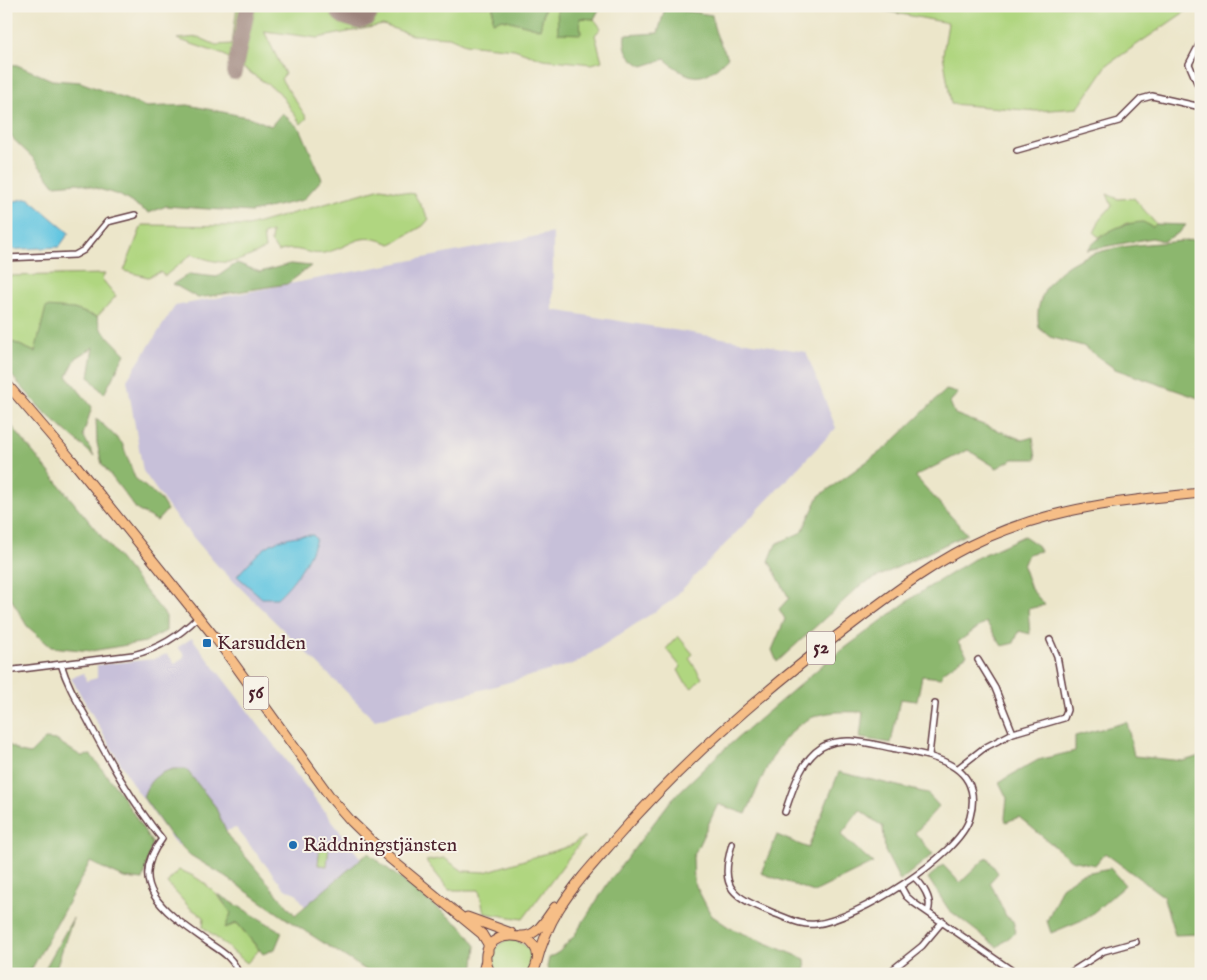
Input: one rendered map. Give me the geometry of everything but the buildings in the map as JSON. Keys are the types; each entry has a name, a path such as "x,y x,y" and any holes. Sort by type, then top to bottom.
{"highway":[{"name":"56","path":"6,383 66,453 198,617 350,821 382,852 484,936 488,944 487,954"},
{"name":"52","path":"1187,494 1201,489"},
{"name":"52","path":"532,974 550,924 577,883 647,803 734,721 807,659 919,576 987,538 1058,512 1121,501 1201,493"},
{"name":"52","path":"487,954 498,938 530,935 537,930 569,889 577,883"},
{"name":"56","path":"455,912 488,927 517,935"},
{"path":"517,935 533,946 536,965"},
{"path":"487,954 491,974"}],"main road":[{"path":"482,974 487,954"}],"street":[{"path":"1201,41 1189,64 1201,92"},
{"path":"1018,150 1119,121 1141,99 1152,96 1201,106"},
{"path":"6,258 75,255 84,250 107,222 135,215"},
{"path":"6,670 61,664 151,650 174,638 198,617"},
{"path":"957,769 984,748 1013,733 1064,718 1067,710 1057,656 1050,640"},
{"path":"978,660 995,688 1013,733"},
{"path":"61,664 68,686 105,753 162,838 153,853 146,878 152,895 165,908 230,959 238,974"},
{"path":"929,755 935,704"},
{"path":"732,844 726,868 727,878 735,894 749,902 800,923 816,924 834,920 901,887 914,877 960,835 970,819 972,801 971,792 957,769 948,762 929,755 855,742 830,744 813,754 803,767 785,812"},
{"path":"914,877 920,882 930,903 928,911"},
{"path":"901,887 906,896 1018,974"},
{"path":"888,974 914,954 943,921"},
{"path":"1068,974 1104,951 1136,942"}],"shaded area":[{"path":"553,233 553,310 806,352 836,428 671,601 576,663 375,720 217,565 174,515 143,471 127,380 175,306"},
{"path":"192,638 361,859 306,908 296,893 285,889 236,828 177,846 133,785 71,678 84,673 86,681 97,678 97,665 153,659 167,654 175,664 185,656 178,647"}],"green space":[{"path":"237,6 493,6 493,21 503,19 540,29 545,6 557,6 559,33 580,18 594,19 601,28 595,35 602,61 592,64 543,59 514,49 465,44 449,37 412,35 383,25 318,38 264,31 285,74 281,79 307,118 301,124 279,92 224,55 177,39 198,37 216,45 232,44"},
{"path":"493,6 545,6 540,29 503,19 493,22"},
{"path":"557,6 601,6 594,19 580,18 581,34 558,33"},
{"path":"859,6 1192,7 1107,65 1078,108 1037,111 951,104 943,54 948,23"},
{"path":"665,8 712,15 717,37 728,57 712,72 697,76 682,72 665,59 643,66 634,61 626,50 625,35 658,33"},
{"path":"6,64 17,65 52,80 80,82 146,107 188,105 252,118 271,126 282,113 301,130 322,179 303,200 251,212 166,206 149,213 119,195 78,183 54,185 34,159 6,132"},
{"path":"381,188 414,194 429,219 423,226 391,244 379,240 363,239 324,253 291,249 278,252 271,242 272,232 263,235 265,249 237,261 213,261 192,254 165,276 160,272 148,277 124,271 142,225 248,226"},
{"path":"1107,194 1118,199 1134,198 1156,224 1153,227 1127,223 1099,237 1094,233 1100,219 1112,206"},
{"path":"1143,222 1153,227 1156,224 1186,225 1180,232 1164,241 1152,238 1087,250 1112,230 1127,224"},
{"path":"1201,239 1201,399 1115,369 1083,346 1050,337 1039,328 1039,306 1048,285 1061,270 1078,260 1118,248"},
{"path":"237,263 260,272 290,264 311,266 287,284 198,298 173,284 189,274 217,277"},
{"path":"105,274 102,279 116,296 97,317 74,309 35,352 6,339 6,276"},
{"path":"46,307 74,309 97,317 101,329 125,354 104,394 89,377 94,347 76,358 67,376 92,407 83,435 94,456 43,411 6,369 6,339 35,352"},
{"path":"946,390 958,393 950,402 955,414 1023,440 1033,437 1036,459 1013,459 997,468 968,450 915,476 967,534 861,585 777,662 772,650 785,619 779,609 789,598 769,561 776,544 802,532 819,496 887,447"},
{"path":"96,418 122,443 135,478 161,500 167,510 157,521 137,510 102,464 97,443"},
{"path":"6,419 166,616 166,631 145,642 91,651 51,647 27,626 6,590"},
{"path":"1024,536 1036,544 1040,551 1028,554 1023,566 1031,589 1045,605 1028,609 1030,634 1019,631 1014,643 1002,646 986,622 958,642 967,655 943,672 941,678 922,676 917,701 900,699 891,743 860,738 863,712 832,712 811,718 797,726 776,752 767,767 746,814 718,804 693,857 694,882 711,915 730,928 805,959 806,974 549,974 547,967 549,958 559,952 574,936 608,883 672,799 720,753 825,663 916,595 974,559"},
{"path":"678,636 693,654 689,658 702,678 692,688 684,681 678,670 681,667 666,649"},
{"path":"1127,722 1134,756 1183,761 1201,756 1201,934 1175,935 1163,896 1105,853 1095,865 1071,860 1019,817 1006,822 1007,798 999,782 1038,760 1075,751 1075,736"},
{"path":"45,739 56,740 81,756 91,755 121,794 152,843 143,880 124,878 90,862 29,974 6,974 6,743 20,752 30,754"},
{"path":"173,769 186,769 215,806 228,836 295,915 368,853 463,928 476,946 473,974 372,974 190,855 169,834 143,797 154,778"},
{"path":"839,772 927,793 939,806 915,833 933,854 900,881 885,851 883,827 860,810 841,835 873,863 814,892 761,873 777,835 808,848"},
{"path":"585,836 523,919 484,913 479,890 449,890 426,861 444,858 463,871 485,872 570,846"},
{"path":"320,845 329,846 327,866 318,865"},
{"path":"987,857 998,873 990,882 1006,916 1013,921 1016,932 997,947 949,910 928,878 943,865 960,883"},
{"path":"1110,868 1125,885 1087,918 1051,933 1047,921 1062,887 1081,874"},
{"path":"178,870 201,881 215,893 231,913 226,928 237,923 259,950 247,963 203,927 204,917 190,908 167,883"},
{"path":"218,894 282,932 275,949 263,954 237,923 225,928 231,913"},
{"path":"73,918 54,974 42,974"},
{"path":"509,939 522,944 530,951 532,962 526,974 498,974 494,969 492,958 495,949"}],"water":[{"path":"28,198 69,233 59,247 6,250 6,203"},
{"path":"313,535 316,539 305,563 295,578 277,598 262,598 237,576 269,545 287,538"}],"taxiway":[{"path":"234,72 248,6"}],"runway":[{"path":"349,6 359,9"}],"place":[{"name":"Karsudden","path":"207,643"},
{"name":"Räddningstjänsten","path":"293,845"}]}
